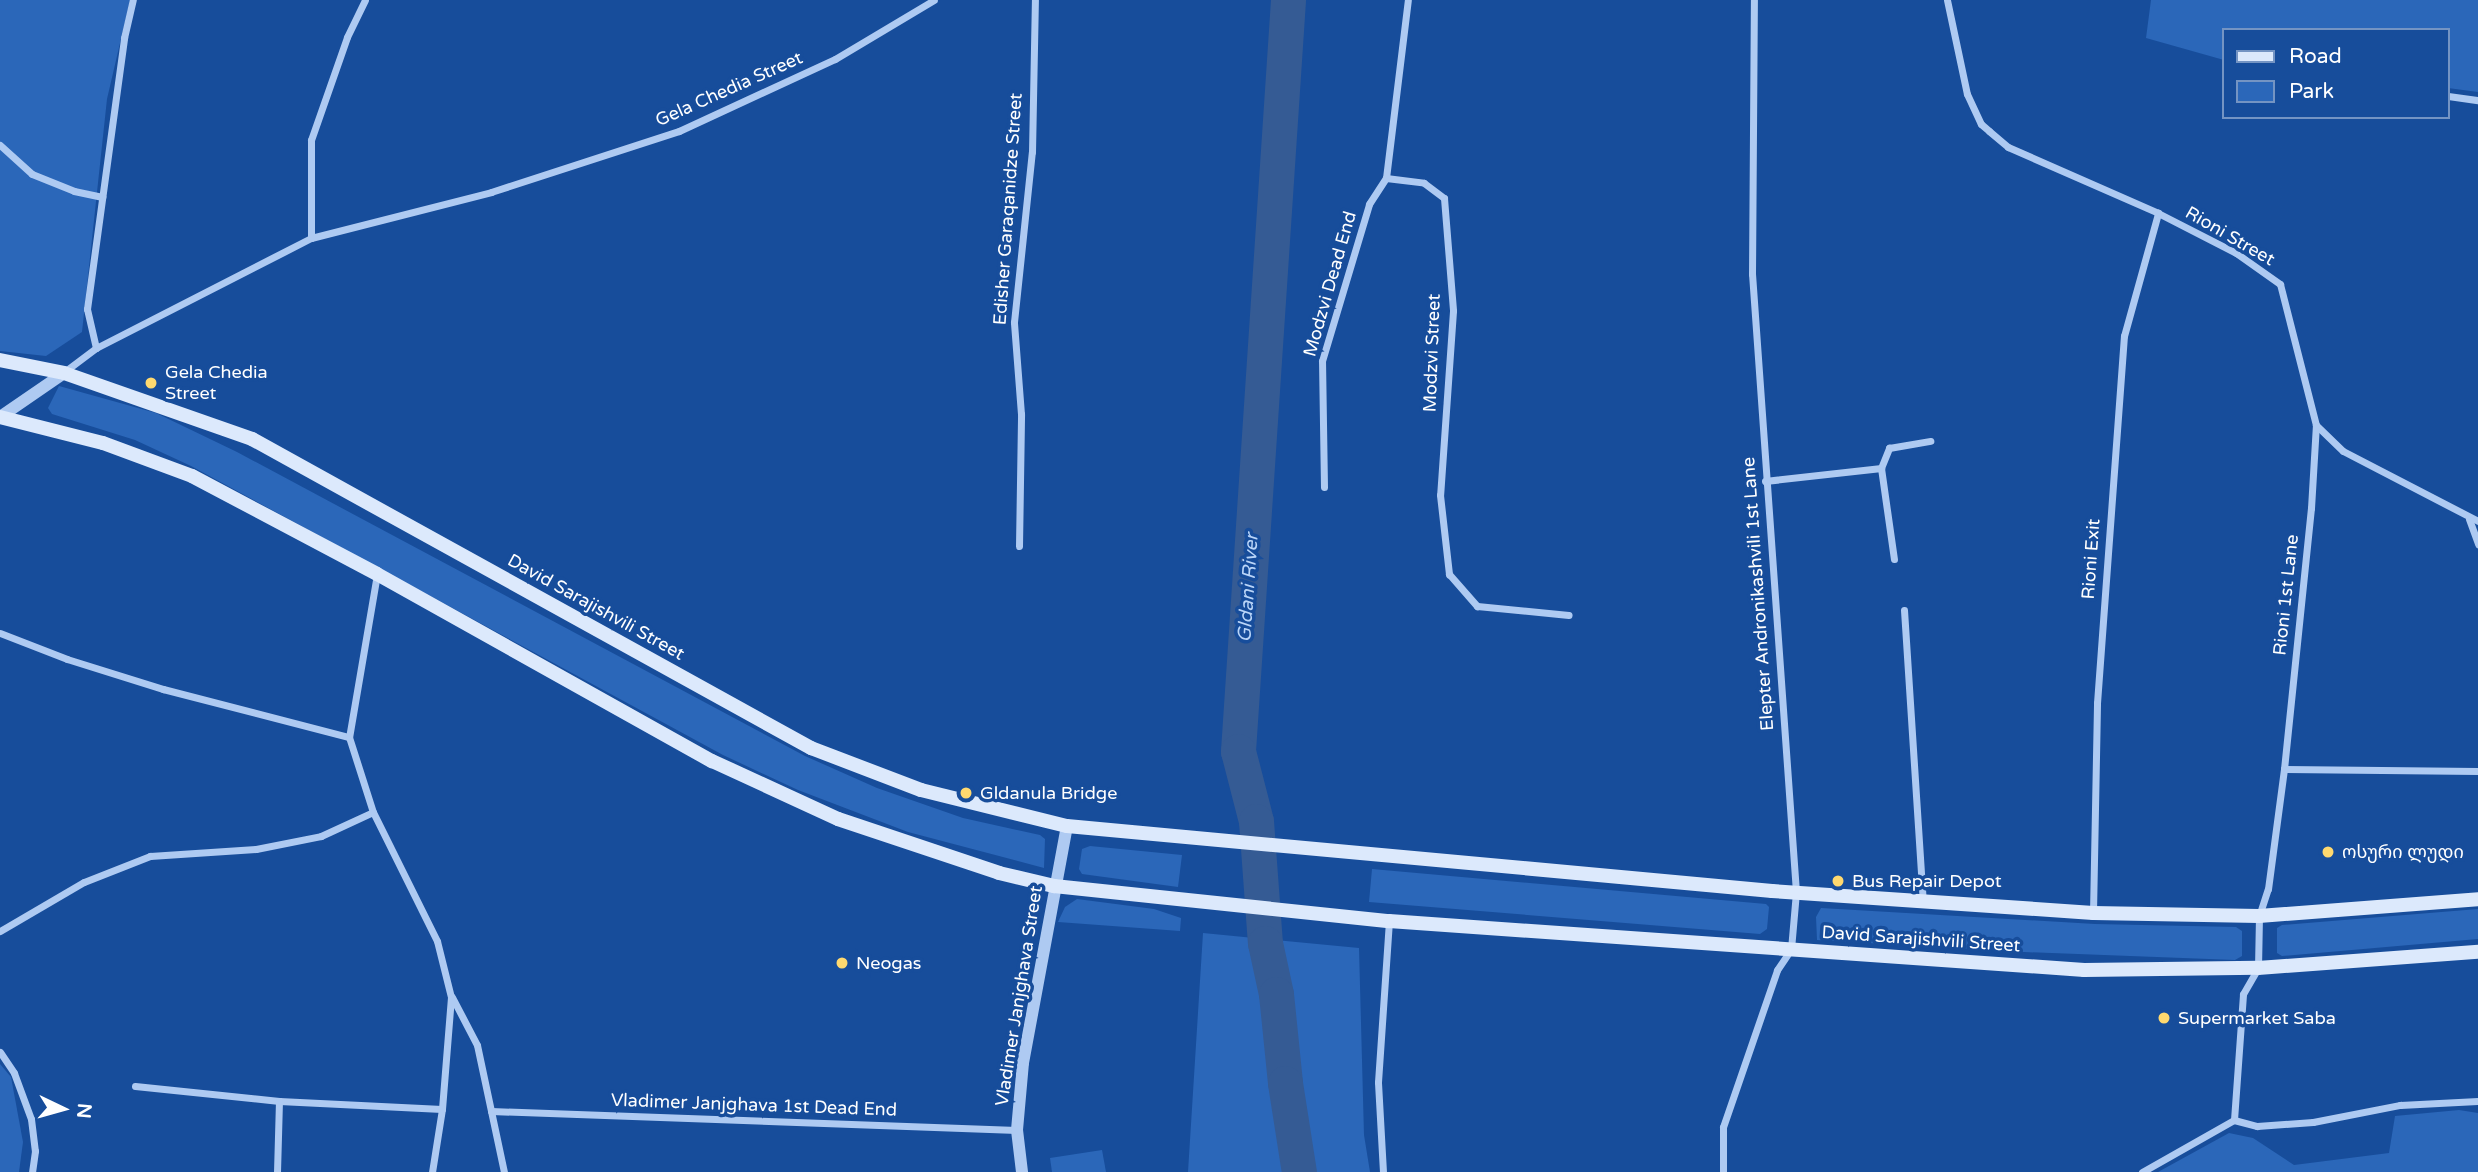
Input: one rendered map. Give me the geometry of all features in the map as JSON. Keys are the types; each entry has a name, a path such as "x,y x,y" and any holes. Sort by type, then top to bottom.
{"main road":[{"name":"David Sarajishvili Street","path":"0,360 64,373 252,439 811,748 921,790 1067,826 1923,903 2093,913 2259,916 2478,899"},
{"path":"0,417 103,443 192,476 377,573 712,761 838,819 999,873 1054,886"},
{"name":"David Sarajishvili Street","path":"1054,886 1389,921 2084,970 2258,968 2478,952"}],"street":[{"path":"96,348 87,309 124,38 134,0"},
{"path":"311,238 311,140 347,37 365,0"},
{"name":"Gela Chedia Street","path":"64,373 96,348 311,238 491,192 679,131 835,59 934,0"},
{"name":"Edisher Garaqanidze Street","path":"1019,546 1021,415 1014,322 1032,152 1035,0"},
{"path":"1386,178 1408,0"},
{"name":"Elepter Andronikashvili 1st Lane","path":"1723,1172 1723,1127 1777,970 1791,949 1796,892 1752,274 1754,0"},
{"name":"Rioni Street","path":"1947,0 1967,94 1982,124 1989,131 2008,147 2158,213 2236,253 2280,284 2316,425"},
{"path":"2450,96 2478,100"},
{"path":"0,145 32,174 74,191 102,197"},
{"name":"Modzvi Dead End","path":"1324,487 1322,361 1369,204 1386,178"},
{"name":"Modzvi Street","path":"1386,178 1424,183 1444,198 1452,311 1440,495 1449,574 1477,607 1569,615"},
{"name":"Rioni Exit","path":"2093,913 2097,703 2123,349 2158,213"},
{"path":"0,417 64,373"},
{"path":"2316,425 2343,451 2469,519 2478,521"},
{"name":"Rioni 1st Lane","path":"2258,968 2259,916 2268,889 2284,769 2311,508 2316,425"},
{"path":"1894,559 1881,468 1889,448 1930,441"},
{"path":"1765,481 1881,468"},
{"path":"2469,519 2478,544"},
{"path":"377,573 349,737 373,812 438,941 451,997 477,1045 504,1172"},
{"path":"1905,610 1923,903"},
{"path":"0,633 67,659 163,689 349,737"},
{"path":"2284,769 2478,771"},
{"path":"0,931 83,882 150,856 256,849 321,836 373,812"},
{"name":"Vladimer Janjghava Street","path":"1022,1172 1017,1130 1024,1063 1067,826"},
{"path":"1382,1172 1378,1082 1389,921"},
{"path":"2234,1121 2244,994 2258,968"},
{"path":"432,1172 442,1109 451,997"},
{"path":"0,1052 14,1073 31,1119 34,1151 32,1172"},
{"path":"135,1086 279,1101 442,1109"},
{"path":"277,1172 279,1101"},
{"path":"2142,1172 2234,1121 2257,1126 2313,1122 2400,1105 2478,1101"},
{"name":"Vladimer Janjghava 1st Dead End","path":"491,1111 1017,1130"}],"green space":[{"path":"0,0 130,0 107,99 82,332 46,356 0,351"},
{"path":"2151,0 2478,0 2478,92 2450,88 2450,28 2222,28 2222,59 2146,38"},
{"path":"59,386 156,413 237,452 805,756 877,788 963,818 1040,835 1045,839 1044,868 908,832 798,790 723,755 191,466 135,440 52,414 48,408"},
{"path":"1090,846 1182,855 1178,887 1082,874 1079,869 1082,849"},
{"path":"1372,869 1766,904 1769,907 1767,929 1760,934 1369,902"},
{"path":"1077,899 1154,909 1181,918 1180,931 1058,922 1065,907"},
{"path":"1821,908 2095,924 2236,927 2242,931 2242,956 2235,960 1817,940 1816,917"},
{"path":"2478,909 2478,939 2282,956 2277,953 2277,928 2282,925"},
{"path":"1203,933 1359,948 1364,1135 1370,1172 1188,1172"},
{"path":"0,1064 11,1077 23,1142 19,1172 0,1172"},
{"path":"2459,1110 2478,1113 2478,1172 2158,1172 2229,1133 2253,1138 2294,1165 2389,1153 2395,1116"},
{"path":"1102,1150 1106,1172 1052,1172 1050,1158"}],"waterway":[{"name":"Gldani River","path":"1288,0 1238,751 1256,821 1265,943 1276,994 1285,1083 1299,1172"}],"place":[{"name":"Gela Chedia Street","path":"151,383"},
{"name":"Gldanula Bridge","path":"966,793"},
{"name":"ოსური ლუდი","path":"2328,852"},
{"name":"Bus Repair Depot","path":"1838,881"},
{"name":"Neogas","path":"842,963"},
{"name":"Supermarket Saba","path":"2164,1018"}]}
